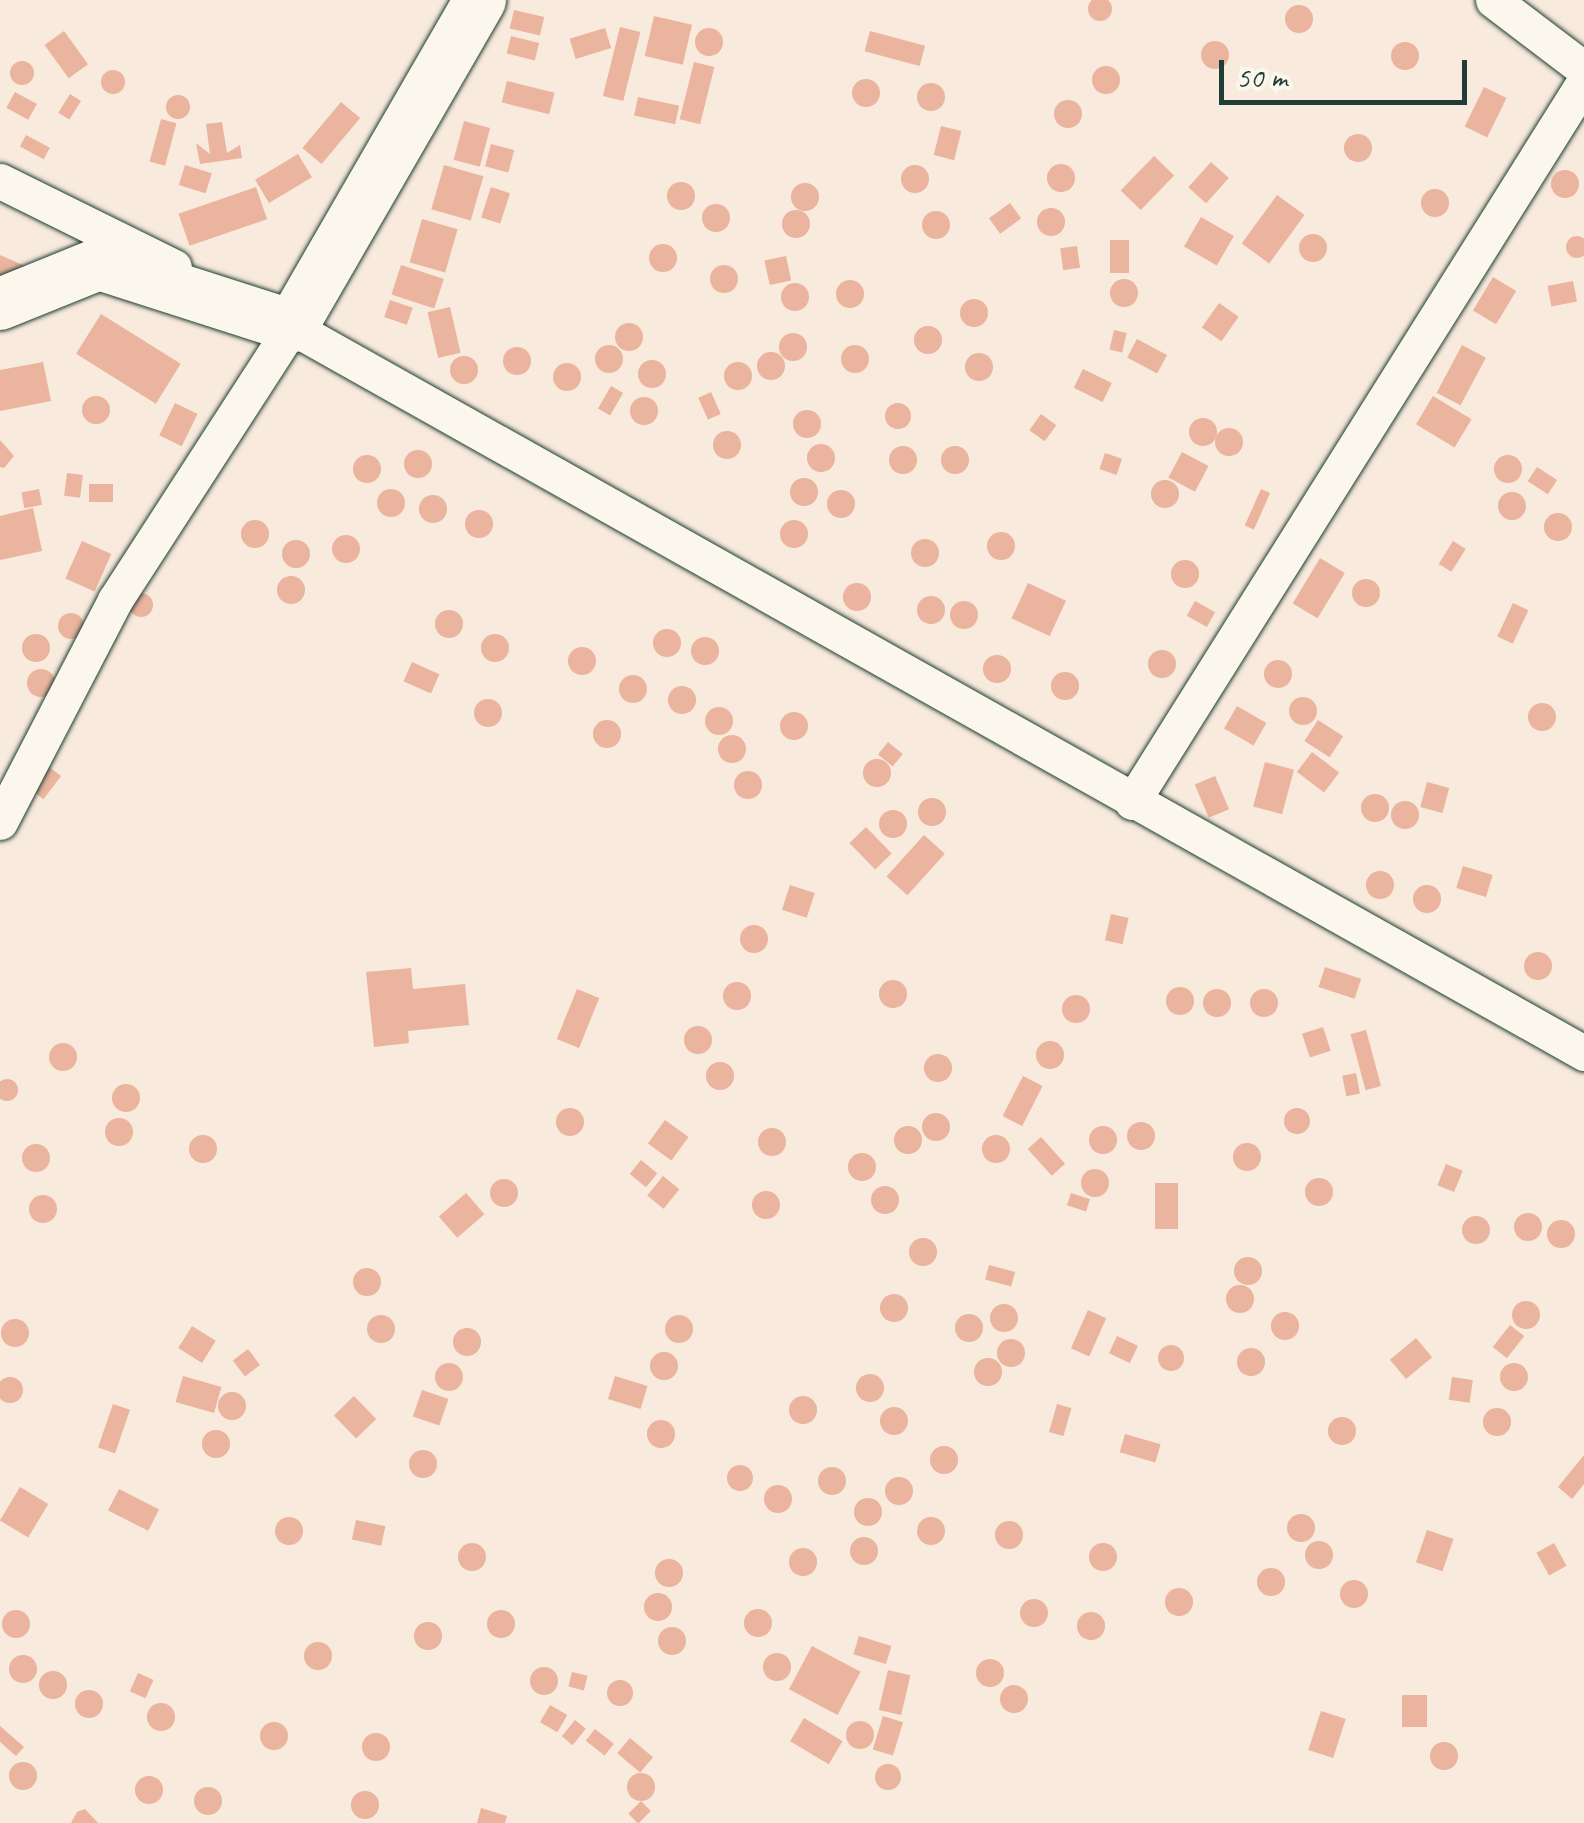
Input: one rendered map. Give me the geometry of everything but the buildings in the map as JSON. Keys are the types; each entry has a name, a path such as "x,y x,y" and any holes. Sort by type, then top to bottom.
{"street":[{"path":"0,822 115,600 292,326 480,0"},
{"path":"1493,0 1584,69"},
{"path":"1132,802 1584,82"},
{"path":"0,181 292,326 1132,802 1584,1052"},
{"path":"0,304 99,264 292,326"}]}
